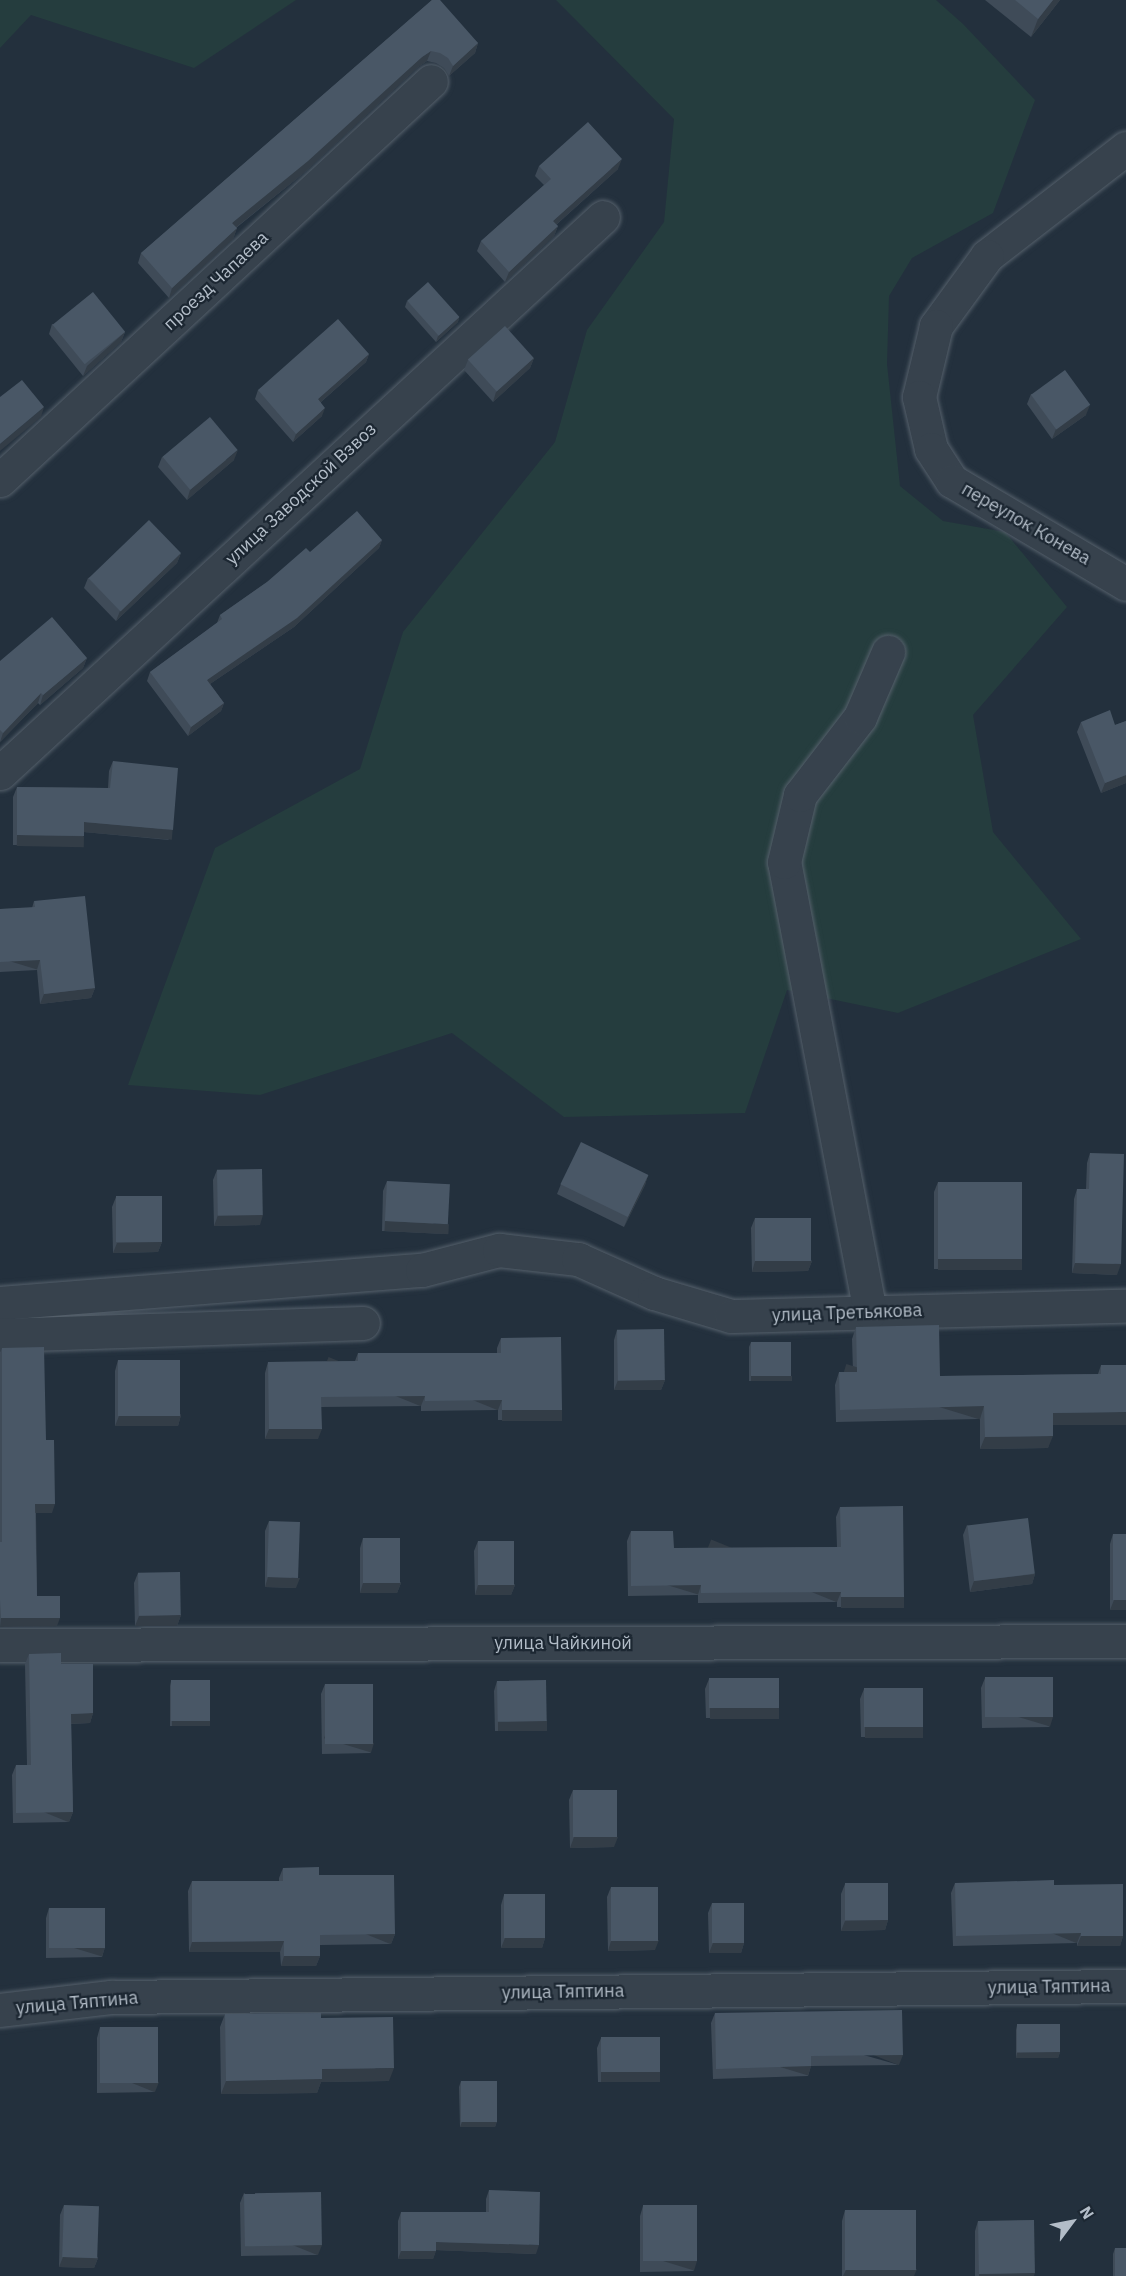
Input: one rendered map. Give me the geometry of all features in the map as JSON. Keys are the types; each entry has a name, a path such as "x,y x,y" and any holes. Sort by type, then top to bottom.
{"street":[{"name":"проезд Чапаева","path":"0,480 431,81"},
{"name":"переулок Конева","path":"1126,148 987,256 936,326 919,397 931,449 952,481 1126,584"},
{"name":"улица Заводской Взвоз","path":"0,773 603,217"},
{"path":"870,1312 784,862 800,795 860,717 888,652"},
{"name":"улица Третьякова","path":"0,1303 422,1270 499,1250 578,1259 654,1293 731,1316 1126,1306"},
{"path":"0,1335 363,1323"},
{"name":"улица Чайкиной","path":"0,1645 1126,1641"},
{"name":"улица Тяптина","path":"0,2010 111,1997 1126,1986"}],"green space":[{"path":"0,0 296,0 194,68 31,15 0,48"},
{"path":"556,0 936,0 963,24 1035,100 993,213 912,258 889,296 887,364 900,486 943,521 1005,532 1067,607 973,715 993,832 1081,939 898,1013 787,990 745,1113 564,1117 452,1033 260,1095 128,1085 215,848 360,769 403,632 555,442 587,330 664,222 674,119"}],"building":[{"path":"432,0 440,0 478,43 453,66 448,58 440,53 431,51 422,57 308,161 232,223 237,228 172,288 141,253"},
{"path":"1015,0 1053,0 1038,19"},
{"path":"588,122 622,159 553,221 558,226 509,272 481,241 551,179 539,166"},
{"path":"428,282 459,317 439,336 407,301"},
{"path":"93,292 125,332 85,364 53,325"},
{"path":"338,319 369,354 318,399 325,408 296,434 258,390"},
{"path":"505,326 534,358 497,391 468,359"},
{"path":"1065,370 1090,405 1056,429 1031,395"},
{"path":"22,380 44,407 0,444 0,397"},
{"path":"210,417 238,450 190,490 163,457"},
{"path":"357,511 382,540 297,618 207,680 224,703 191,727 150,672 222,619 220,615 267,582 306,548 310,552"},
{"path":"149,520 181,553 121,611 89,578"},
{"path":"52,617 87,658 43,695 41,693 3,733 0,730 0,661"},
{"path":"1110,710 1115,725 1126,721 1126,775 1105,783 1081,722"},
{"path":"113,761 178,768 173,830 84,822 84,836 17,835 17,787 110,788"},
{"path":"85,896 95,988 44,994 40,960 0,962 0,909 35,907 34,901"},
{"path":"581,1142 648,1175 628,1217 560,1184"},
{"path":"1090,1153 1124,1154 1121,1264 1075,1263 1077,1189 1089,1189"},
{"path":"262,1169 263,1215 218,1216 217,1170"},
{"path":"387,1181 450,1184 448,1224 385,1221"},
{"path":"938,1182 1022,1182 1022,1259 938,1259"},
{"path":"116,1196 162,1196 162,1242 116,1242"},
{"path":"755,1218 811,1218 811,1261 755,1261"},
{"path":"939,1325 940,1376 1101,1374 1101,1365 1126,1365 1126,1412 1053,1413 1053,1436 985,1437 984,1406 840,1410 839,1372 857,1372 856,1327"},
{"path":"664,1329 665,1380 618,1381 617,1330"},
{"path":"561,1337 562,1410 502,1410 502,1400 425,1401 425,1396 321,1397 322,1429 269,1429 268,1362 358,1361 358,1353 501,1353 501,1338"},
{"path":"751,1342 791,1342 791,1376 751,1376"},
{"path":"44,1347 46,1440 54,1440 55,1504 35,1504 37,1596 60,1596 60,1618 1,1618 2,1348"},
{"path":"118,1360 180,1360 180,1416 118,1416"},
{"path":"903,1506 904,1597 841,1597 841,1592 701,1593 701,1585 631,1586 631,1531 673,1531 674,1548 841,1547 840,1507"},
{"path":"1028,1518 1035,1574 974,1581 967,1525"},
{"path":"269,1521 300,1522 298,1578 267,1577"},
{"path":"1113,1534 1126,1534 1126,1600 1113,1600"},
{"path":"363,1538 400,1538 400,1583 363,1583"},
{"path":"478,1541 514,1541 514,1585 478,1585"},
{"path":"180,1572 181,1615 139,1616 138,1573"},
{"path":"61,1653 61,1664 93,1664 93,1713 71,1714 73,1812 16,1813 16,1765 31,1765 29,1654"},
{"path":"985,1677 1053,1677 1053,1717 985,1717"},
{"path":"709,1678 779,1678 779,1708 709,1708"},
{"path":"171,1680 210,1680 210,1721 171,1721"},
{"path":"546,1680 547,1721 498,1722 497,1681"},
{"path":"325,1684 373,1684 373,1744 325,1744"},
{"path":"864,1688 923,1688 923,1727 864,1727"},
{"path":"573,1790 617,1790 617,1837 573,1837"},
{"path":"319,1867 319,1875 394,1875 395,1934 320,1935 320,1956 284,1956 284,1941 192,1942 192,1881 283,1881 283,1868"},
{"path":"1054,1880 1054,1885 1123,1884 1123,1936 1081,1936 1081,1933 956,1936 955,1883"},
{"path":"845,1883 888,1883 888,1920 845,1920"},
{"path":"611,1887 658,1887 658,1941 611,1941"},
{"path":"504,1894 545,1894 545,1938 504,1938"},
{"path":"712,1903 744,1903 744,1943 712,1943"},
{"path":"49,1908 105,1908 105,1948 49,1948"},
{"path":"902,2010 903,2055 811,2056 811,2066 716,2069 715,2013"},
{"path":"321,2013 321,2018 393,2017 394,2068 322,2069 322,2079 226,2081 225,2014"},
{"path":"1017,2024 1060,2024 1060,2052 1017,2052"},
{"path":"100,2027 158,2027 158,2083 100,2083"},
{"path":"601,2037 660,2037 660,2072 601,2072"},
{"path":"461,2081 497,2081 497,2122 461,2122"},
{"path":"489,2190 540,2192 539,2245 436,2242 436,2251 401,2251 401,2212 489,2212"},
{"path":"321,2192 322,2245 245,2246 244,2193"},
{"path":"64,2205 99,2206 97,2258 62,2257"},
{"path":"643,2205 697,2205 697,2261 643,2261"},
{"path":"845,2210 916,2210 916,2270 845,2270"},
{"path":"1034,2220 1035,2273 979,2274 978,2221"},
{"path":"1115,2248 1126,2248 1126,2276 1115,2276"}]}
